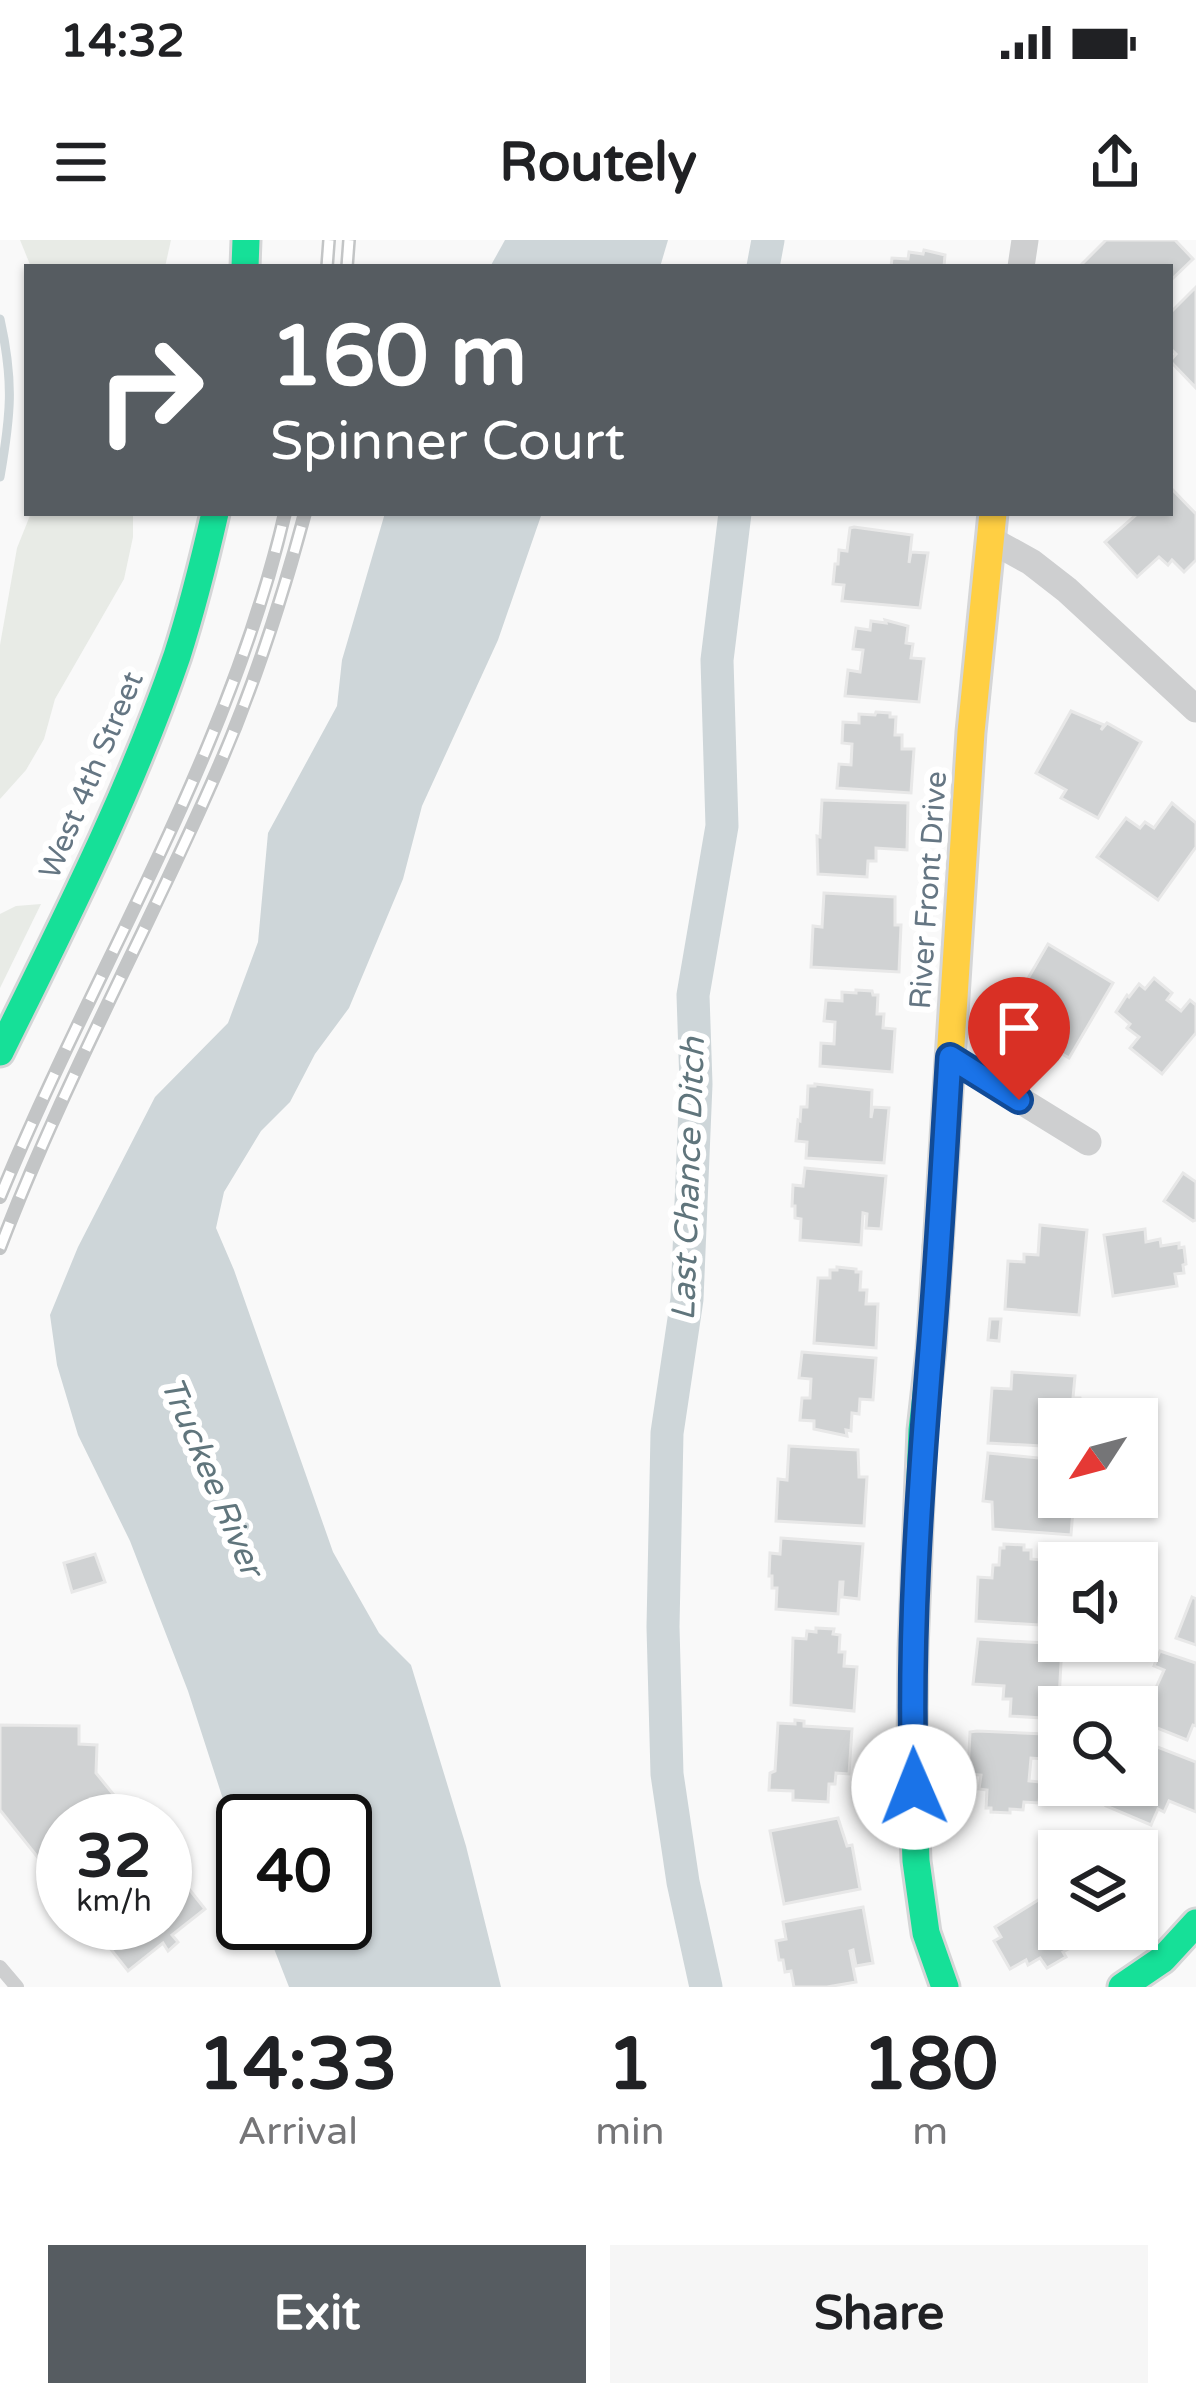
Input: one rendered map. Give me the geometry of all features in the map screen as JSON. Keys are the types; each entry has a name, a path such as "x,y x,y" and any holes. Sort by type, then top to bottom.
{"street":[{"name":"West 4th Street","path":"0,1052 116,815 157,715 189,618 214,516"},
{"path":"992,526 1196,709"},
{"name":"River Front Drive","path":"945,1987 926,1933 916,1861 912,1710 922,1430 971,732 992,526"},
{"path":"950,1057 1088,1142"},
{"path":"1122,1987 1168,1958 1196,1923"}],"lane":[{"path":"0,1967 16,1987"}],"shaded area":[{"path":"20,240 171,240 166,264 30,264"},
{"path":"30,516 133,516 124,579 55,699 44,739 26,770 0,799 0,645 17,548"},
{"path":"41,904 0,988 0,914 16,906"}],"water":[{"path":"505,240 668,240 661,264 492,264"},
{"name":"Truckee River","path":"384,516 541,516 498,640 422,806 403,879 349,1008 315,1054 290,1102 261,1131 224,1192 216,1228 333,1552 379,1633 411,1665 466,1846 501,1987 289,1987 275,1950 372,1950 372,1794 221,1794 188,1691 130,1541 78,1435 57,1365 50,1315 78,1247 155,1097 228,1023 258,942 268,833 337,706 342,660"}],"building":[{"path":"1106,240 1175,240 1193,259 1173,278 1173,264 1082,264"},
{"path":"924,250 945,255 944,264 891,264 892,258 908,259 909,252 923,254"},
{"path":"1196,287 1196,388 1173,364 1173,310"},
{"path":"1173,490 1196,514 1196,560 1184,572 1172,560 1168,565 1159,557 1137,577 1105,542 1135,516 1173,516"},
{"path":"854,527 912,535 909,563 911,552 928,553 920,608 842,601 844,585 833,584 835,564 839,550 847,551"},
{"path":"871,621 908,626 911,658 924,659 919,702 845,696 848,670 860,672 863,650 853,649 856,628 870,630"},
{"path":"1071,711 1104,725 1101,730 1107,723 1141,742 1098,818 1061,798 1066,790 1036,773"},
{"path":"859,714 896,717 895,735 902,735 902,749 914,749 911,793 837,788 839,764 851,765 852,744 842,743 843,722 859,723"},
{"path":"822,800 908,803 907,850 876,848 876,861 868,861 867,877 818,874"},
{"path":"1172,803 1196,823 1196,847 1158,900 1097,857 1126,818 1140,828 1145,822 1154,828"},
{"path":"824,893 895,897 895,925 901,925 899,972 811,967 813,926 822,927"},
{"path":"1048,944 1113,983 1069,1058 1040,1041 1056,1015 1035,1002 1038,996 1023,987"},
{"path":"1154,978 1172,993 1167,1000 1181,1011 1190,1000 1196,1005 1196,1033 1162,1074 1130,1048 1139,1037 1116,1012 1139,984 1145,989"},
{"path":"842,992 878,995 877,1014 884,1014 883,1028 895,1029 892,1072 820,1066 821,1043 834,1044 835,1022 824,1021 826,1000 842,1001"},
{"path":"808,1086 872,1090 871,1118 873,1107 889,1108 884,1163 806,1158 807,1142 796,1141 798,1120 801,1107 807,1107"},
{"path":"805,1168 886,1176 881,1229 866,1228 867,1214 863,1213 861,1245 800,1240 801,1219 795,1218 792,1206 793,1185 803,1186"},
{"path":"1183,1173 1196,1182 1193,1221 1164,1201"},
{"path":"1040,1225 1087,1230 1079,1315 1005,1309 1008,1261 1024,1262 1024,1254 1038,1255"},
{"path":"1145,1229 1146,1242 1160,1239 1161,1246 1179,1243 1179,1248 1184,1247 1184,1273 1175,1274 1177,1286 1113,1296 1104,1235"},
{"path":"830,1270 861,1272 860,1290 867,1290 866,1304 878,1304 876,1348 814,1343 818,1278 830,1278"},
{"path":"990,1319 1001,1319 999,1341 988,1340"},
{"path":"802,1352 876,1358 873,1400 860,1399 859,1414 852,1413 847,1436 814,1429 814,1421 800,1420 802,1398 810,1398 811,1379 799,1378"},
{"path":"1012,1372 1075,1376 1073,1398 1038,1398 1038,1446 988,1443 992,1388 1011,1389"},
{"path":"789,1446 858,1450 859,1477 867,1477 864,1526 776,1521 778,1479 787,1480"},
{"path":"988,1453 1038,1458 1038,1518 1072,1518 1071,1535 993,1529 992,1502 983,1501"},
{"path":"781,1538 863,1544 859,1599 842,1597 840,1582 838,1614 776,1609 770,1553 780,1554"},
{"path":"1004,1544 1024,1545 1024,1550 1031,1550 1031,1559 1038,1560 1038,1625 976,1621 978,1577 992,1578 993,1565 999,1565 1000,1548"},
{"path":"95,1554 105,1582 72,1592 64,1563"},
{"path":"1192,1597 1196,1599 1196,1645 1176,1638"},
{"path":"816,1628 834,1629 833,1634 840,1635 839,1652 845,1652 844,1666 857,1667 854,1711 791,1705 793,1638 806,1639 807,1631 816,1632"},
{"path":"978,1639 1038,1643 1038,1662 1061,1662 1060,1686 1038,1686 1038,1718 1010,1716 1011,1699 1003,1699 1004,1686 973,1684"},
{"path":"1160,1651 1196,1663 1196,1726 1187,1740 1158,1728 1157,1686 1164,1670 1154,1666"},
{"path":"795,1720 804,1721 804,1726 852,1729 849,1774 836,1773 835,1784 829,1784 828,1802 793,1800 793,1791 769,1790 778,1723 795,1724"},
{"path":"0,1725 79,1726 79,1744 97,1745 96,1773 113,1794 36,1794 36,1855 0,1810"},
{"path":"970,1732 1038,1734 1038,1759 1031,1758 1029,1781 1038,1782 1038,1803 1024,1802 1023,1810 1010,1809 1010,1813 986,1808 987,1790 979,1789 981,1775 968,1774"},
{"path":"1158,1747 1196,1762 1196,1812 1169,1801 1164,1812 1158,1809 1151,1825 1106,1806 1158,1806"},
{"path":"838,1818 847,1846 852,1845 860,1889 784,1904 770,1831"},
{"path":"192,1893 205,1909 192,1919"},
{"path":"1038,1900 1038,1950 1067,1950 1066,1957 1047,1968 1040,1958 1010,1969 994,1941 1001,1937 995,1927"},
{"path":"863,1907 873,1963 856,1966 853,1950 856,1982 794,1987 791,1971 785,1972 779,1960 776,1941 786,1939 783,1922"},
{"path":"111,1950 154,1950 128,1971"}],"waterway":[{"name":"Last Chance Ditch","path":"764,264 768,240"},
{"path":"0,319 9,398 0,477"},
{"name":"Last Chance Ditch","path":"706,1987 683,1882 667,1774 663,1627 667,1433 687,1299 696,1084 693,995 722,826 717,660 735,516"}],"railway":[{"path":"327,264 329,240"},
{"path":"347,264 349,240"},
{"path":"0,1197 195,776 261,603 284,516"},
{"path":"0,1248 51,1125 233,733 304,516"}],"traffic: fast":[{"path":"245,264 246,240"},
{"path":"0,1052 139,757 177,656 214,516"},
{"path":"938,1247 922,1430 912,1750 916,1861 926,1933 945,1987"},
{"path":"1122,1987 1163,1959 1196,1923"}],"traffic: slow":[{"path":"938,1247 971,732 993,516"}],"route":[{"path":"914,1787 913,1650 922,1430 950,1057 1019,1100"}]}
